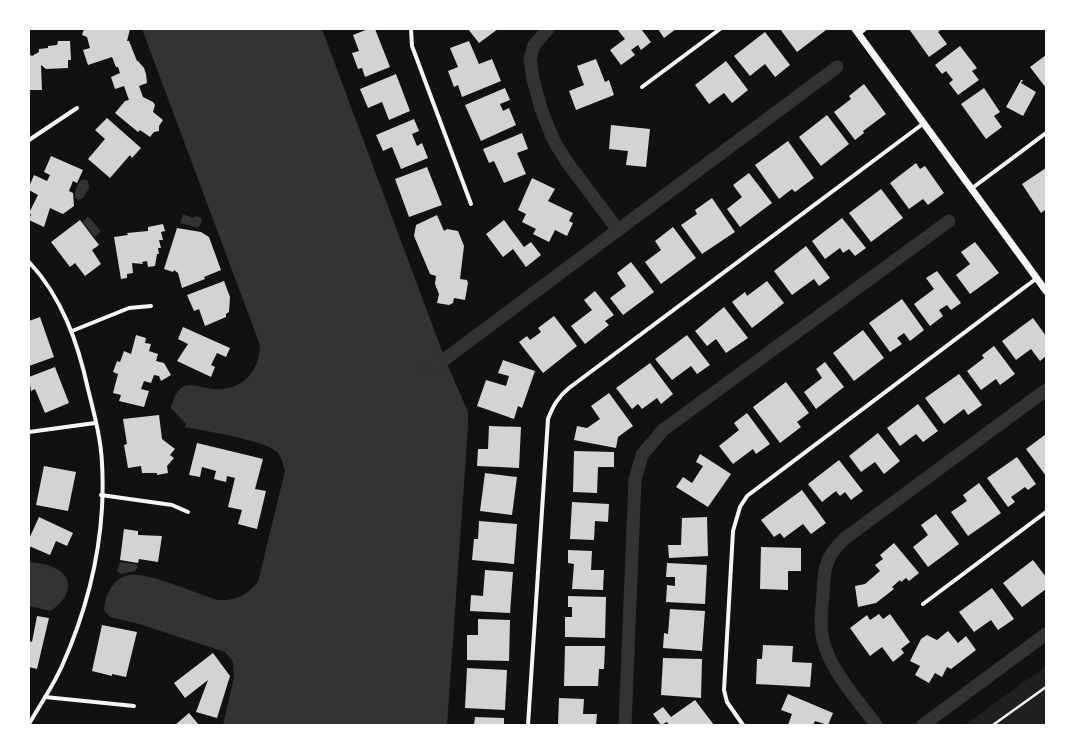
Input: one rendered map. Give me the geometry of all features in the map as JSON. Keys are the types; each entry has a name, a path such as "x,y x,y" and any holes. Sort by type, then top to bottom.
{"street":[{"path":"411,29 412,46 471,204"},
{"path":"642,87 720,29"},
{"path":"865,29 857,31 1046,291"},
{"path":"29,140 76,108"},
{"path":"528,725 548,419 556,402 575,383 924,123"},
{"path":"972,189 1046,133"},
{"path":"29,262 51,290 72,331 84,371 102,463 101,529 86,601 69,650 45,697 29,724"},
{"path":"743,725 727,702 724,690 732,531 740,507 747,496 1037,278"},
{"path":"72,331 128,308 151,306"},
{"path":"29,432 95,423"},
{"path":"101,495 172,505 188,512"},
{"path":"923,604 1046,512"},
{"path":"45,697 134,706"}],"path":[{"path":"993,725 1046,687"}],"shaded area":[{"path":"142,29 322,29 445,359 468,412 447,725 223,725 234,677 233,662 225,652 139,624 110,617 104,610 108,593 114,583 129,575 137,575 160,580 217,600 229,600 240,597 249,591 258,582 285,471 278,453 271,448 248,440 185,427 186,424 171,408 175,396 180,389 185,386 192,385 222,389 238,385 250,375 254,369 260,345"},
{"path":"83,179 88,181 89,188 83,198 79,200 75,198 75,193 78,184"},
{"path":"183,214 193,218 196,216 201,218 202,222 198,228 180,223"},
{"path":"88,217 101,232 95,237 83,223"},
{"path":"29,562 54,567 67,579 68,585 65,597 50,611 29,606"},
{"path":"120,562 136,564 138,567 135,571 121,574 117,571"},
{"path":"1046,666 1046,725 964,725"}],"building":[{"path":"84,29 130,29 127,41 129,41 137,61 144,68 146,74 147,83 139,86 143,97 153,102 155,105 153,112 163,120 159,126 159,131 154,132 150,137 140,130 138,132 115,113 125,101 129,100 124,86 115,89 111,77 120,73 118,67 116,67 112,57 88,65 83,50 90,48 87,37 82,35"},
{"path":"368,29 375,29 390,67 365,77 362,68 358,69 352,53 359,51 353,35"},
{"path":"468,29 498,29 479,43"},
{"path":"617,29 641,29 651,42 641,50 638,45 631,50 635,55 621,65 610,50 625,39"},
{"path":"658,29 676,29 664,38"},
{"path":"780,29 825,29 826,30 797,52"},
{"path":"909,29 942,29 938,32 947,44 929,57"},
{"path":"765,32 790,65 775,77 765,64 750,76 734,56"},
{"path":"58,41 70,41 71,60 68,60 68,68 46,69 41,65 42,90 29,90 29,54 32,56 39,52 39,49 57,45"},
{"path":"469,41 479,64 492,59 501,81 462,97 458,85 454,87 448,71 458,67 450,48"},
{"path":"960,46 977,68 972,71 979,80 958,95 949,83 953,80 946,71 942,74 935,65"},
{"path":"1046,55 1046,88 1030,67"},
{"path":"596,59 605,82 609,80 614,95 576,110 569,91 584,85 577,66"},
{"path":"726,61 748,90 732,103 724,93 709,104 695,85"},
{"path":"396,74 410,111 389,120 382,102 368,108 360,89"},
{"path":"1021,80 1023,80 1021,83 1036,92 1023,116 1006,107"},
{"path":"864,84 886,114 863,131 864,133 855,140 834,112 851,99 849,96"},
{"path":"505,88 510,100 500,104 503,111 509,108 516,125 481,141 465,105"},
{"path":"984,88 1000,112 994,116 1002,127 986,139 961,104"},
{"path":"827,115 849,144 821,166 799,137"},
{"path":"107,118 141,148 132,158 130,155 110,178 88,159 105,139 95,130"},
{"path":"414,119 419,131 412,134 417,146 422,143 428,158 401,169 392,147 383,151 376,135"},
{"path":"611,125 650,129 646,167 626,165 628,151 609,149"},
{"path":"522,133 528,149 517,153 526,174 504,183 494,161 489,163 483,149"},
{"path":"788,141 814,178 795,192 792,189 779,199 755,165"},
{"path":"51,156 83,170 77,183 73,181 69,191 73,193 74,206 63,214 50,208 44,227 29,220 31,214 29,213 38,195 29,190 29,187 34,175 47,181 50,175 44,172"},
{"path":"916,163 920,169 925,166 944,193 928,205 923,199 909,209 890,183"},
{"path":"427,167 442,205 409,217 395,179"},
{"path":"1046,168 1046,209 1041,213 1022,184"},
{"path":"749,173 772,203 740,227 727,209 742,197 733,185"},
{"path":"532,178 555,189 548,201 573,213 569,221 573,223 567,236 555,230 549,242 533,234 536,229 522,222 526,214 518,210"},
{"path":"881,189 903,218 871,242 849,213"},
{"path":"712,198 735,232 702,254 681,225 697,214 695,210"},
{"path":"437,215 444,231 447,229 458,231 464,246 460,279 467,280 468,283 465,300 454,298 453,303 449,305 437,303 439,294 435,284 436,276 430,274 414,236 416,225"},
{"path":"842,218 866,248 855,256 849,249 843,253 840,248 825,259 812,241"},
{"path":"80,220 99,245 92,250 101,264 85,276 75,263 70,267 51,242"},
{"path":"504,220 524,247 531,242 541,255 526,267 513,249 503,257 486,234"},
{"path":"163,224 165,231 161,232 163,240 159,240 161,248 158,248 159,254 157,254 155,266 148,267 147,261 142,262 143,264 132,263 133,273 127,274 127,278 121,279 114,237 128,235 127,233 148,231 148,227"},
{"path":"673,227 696,258 661,284 645,262 661,250 655,241"},
{"path":"177,228 201,232 209,237 221,270 204,277 205,279 182,288 178,273 174,270 173,272 164,269"},
{"path":"975,242 999,273 970,294 956,275 970,264 961,252"},
{"path":"806,246 830,278 819,286 814,279 792,295 774,271"},
{"path":"631,262 654,292 623,315 610,298 626,286 617,273"},
{"path":"937,271 961,303 951,310 947,305 939,310 943,316 930,326 914,304 934,289 926,278"},
{"path":"224,281 230,297 229,312 226,314 226,317 205,326 199,309 194,311 187,295"},
{"path":"767,281 784,303 752,328 732,302 745,292 747,296"},
{"path":"595,291 614,315 605,321 609,325 585,344 571,326 592,310 584,300"},
{"path":"902,299 924,330 910,341 904,333 897,338 902,344 890,352 869,323"},
{"path":"724,307 748,338 726,353 716,339 707,346 695,331"},
{"path":"554,316 577,346 543,373 519,342 527,336 530,340 541,332 538,328"},
{"path":"40,317 54,357 29,366 29,321"},
{"path":"1033,318 1046,336 1046,356 1040,361 1031,349 1016,360 1002,341"},
{"path":"183,327 230,348 226,357 217,353 211,365 215,367 211,377 177,361 188,344 178,339"},
{"path":"863,330 884,358 854,381 833,353"},
{"path":"136,335 146,338 145,343 151,344 149,351 158,354 156,361 164,363 171,375 161,381 159,376 154,375 151,383 144,381 141,389 149,391 144,407 119,401 121,395 113,393 118,374 113,372 117,361 120,362 124,351 131,354"},
{"path":"687,335 710,365 697,374 691,366 672,380 655,359"},
{"path":"994,346 1015,374 1000,385 996,379 981,390 967,371 984,358 982,355"},
{"path":"503,360 535,371 522,408 518,406 514,419 477,406 486,380 506,386 509,376 498,373"},
{"path":"825,362 844,387 816,409 804,392 822,378 816,369"},
{"path":"650,363 673,394 661,404 657,398 642,409 638,404 632,409 616,388"},
{"path":"55,367 69,403 45,413 35,389 31,391 29,377"},
{"path":"959,374 982,405 968,415 964,409 944,424 925,398"},
{"path":"786,382 809,413 797,422 801,427 780,443 753,407"},
{"path":"609,393 633,426 618,437 616,448 574,440 577,426 587,428 600,419 591,406"},
{"path":"918,404 938,431 923,442 916,434 900,446 887,428"},
{"path":"747,413 770,444 756,454 753,449 733,464 719,446 739,430 734,423"},
{"path":"159,415 162,439 175,449 170,455 174,458 167,466 168,473 157,475 157,473 142,473 141,466 128,468 124,445 127,444 123,419"},
{"path":"489,426 521,427 519,468 477,466 478,449 488,449"},
{"path":"878,433 900,461 884,474 875,462 861,472 849,456"},
{"path":"1046,434 1046,476 1026,449"},
{"path":"197,443 263,459 255,489 266,491 257,529 238,524 242,510 228,507 235,478 227,476 226,482 214,479 216,471 202,467 200,477 189,475"},
{"path":"574,451 614,452 614,467 598,467 597,493 573,492"},
{"path":"700,454 731,474 708,507 676,487 683,477 692,483 703,466 696,462"},
{"path":"1017,457 1036,484 1028,490 1025,487 1011,497 1015,502 1008,507 987,478"},
{"path":"839,460 863,491 851,500 845,492 840,496 836,491 822,502 808,484"},
{"path":"44,466 76,472 68,511 36,505"},
{"path":"485,473 517,477 512,515 480,511"},
{"path":"979,483 1001,513 968,536 951,512 967,501 963,495"},
{"path":"802,490 826,523 811,534 803,524 784,538 780,533 774,537 761,520"},
{"path":"572,502 609,504 608,522 595,521 594,540 570,539"},
{"path":"936,514 959,544 928,567 913,547 928,535 921,525"},
{"path":"39,517 73,533 67,546 56,541 50,555 29,546 29,539"},
{"path":"707,517 708,556 669,558 668,545 681,545 682,518"},
{"path":"479,521 517,524 514,564 472,560 474,539 478,539"},
{"path":"124,529 138,531 138,535 162,536 158,562 139,559 138,563 120,560"},
{"path":"894,543 919,573 909,581 906,578 901,582 900,580 892,587 894,589 876,603 858,607 855,586 865,584 880,571 875,565 883,559 880,555"},
{"path":"761,547 801,548 801,571 788,571 788,590 760,589"},
{"path":"568,550 592,551 591,570 604,570 603,590 572,589 574,564 568,563"},
{"path":"1033,560 1046,577 1046,589 1022,607 1003,583"},
{"path":"667,563 707,565 705,604 666,602 667,585 675,586 675,577 666,577"},
{"path":"485,570 513,572 510,613 470,611 471,595 483,596"},
{"path":"992,588 1014,619 998,630 991,620 974,632 959,612"},
{"path":"568,596 606,597 605,638 565,637 565,617 572,617 572,607 568,607"},
{"path":"670,609 705,611 702,651 663,648 664,633 668,634"},
{"path":"879,614 883,619 890,614 910,642 901,649 904,653 893,662 882,647 870,656 850,628 867,615 870,620"},
{"path":"37,616 49,618 37,669 29,667 29,641 32,642"},
{"path":"478,619 510,620 509,661 467,660 467,635 478,635"},
{"path":"102,625 137,632 126,677 112,674 112,676 92,671"},
{"path":"948,631 958,643 966,636 976,650 951,669 947,667 942,677 935,673 929,683 915,675 920,666 910,661 921,639 927,635 937,640"},
{"path":"763,645 793,646 792,662 812,663 810,687 756,684 757,659 762,659"},
{"path":"565,646 605,646 604,669 599,669 598,686 564,686"},
{"path":"213,653 230,676 217,718 196,712 208,680 185,698 174,683"},
{"path":"663,658 702,659 701,698 661,695"},
{"path":"467,668 507,670 505,710 465,708"},
{"path":"788,694 833,713 828,725 815,721 813,725 788,725 792,714 781,710"},
{"path":"559,698 584,699 583,714 597,714 596,725 558,725"},
{"path":"695,700 714,725 669,725 667,722 661,725 653,714 663,707 671,717"},
{"path":"189,713 199,725 175,725"},
{"path":"475,717 504,718 504,725 474,725"}],"waterway":[{"path":"548,29 534,45 530,59 533,79 541,109 554,141 567,162 618,230"},
{"path":"430,368 445,359 837,67"},
{"path":"625,725 635,480 642,455 663,430 949,221"},
{"path":"876,725 838,674 823,640 821,623 823,585 825,570 829,558 844,539 1046,390"},
{"path":"923,725 1046,634"}]}
